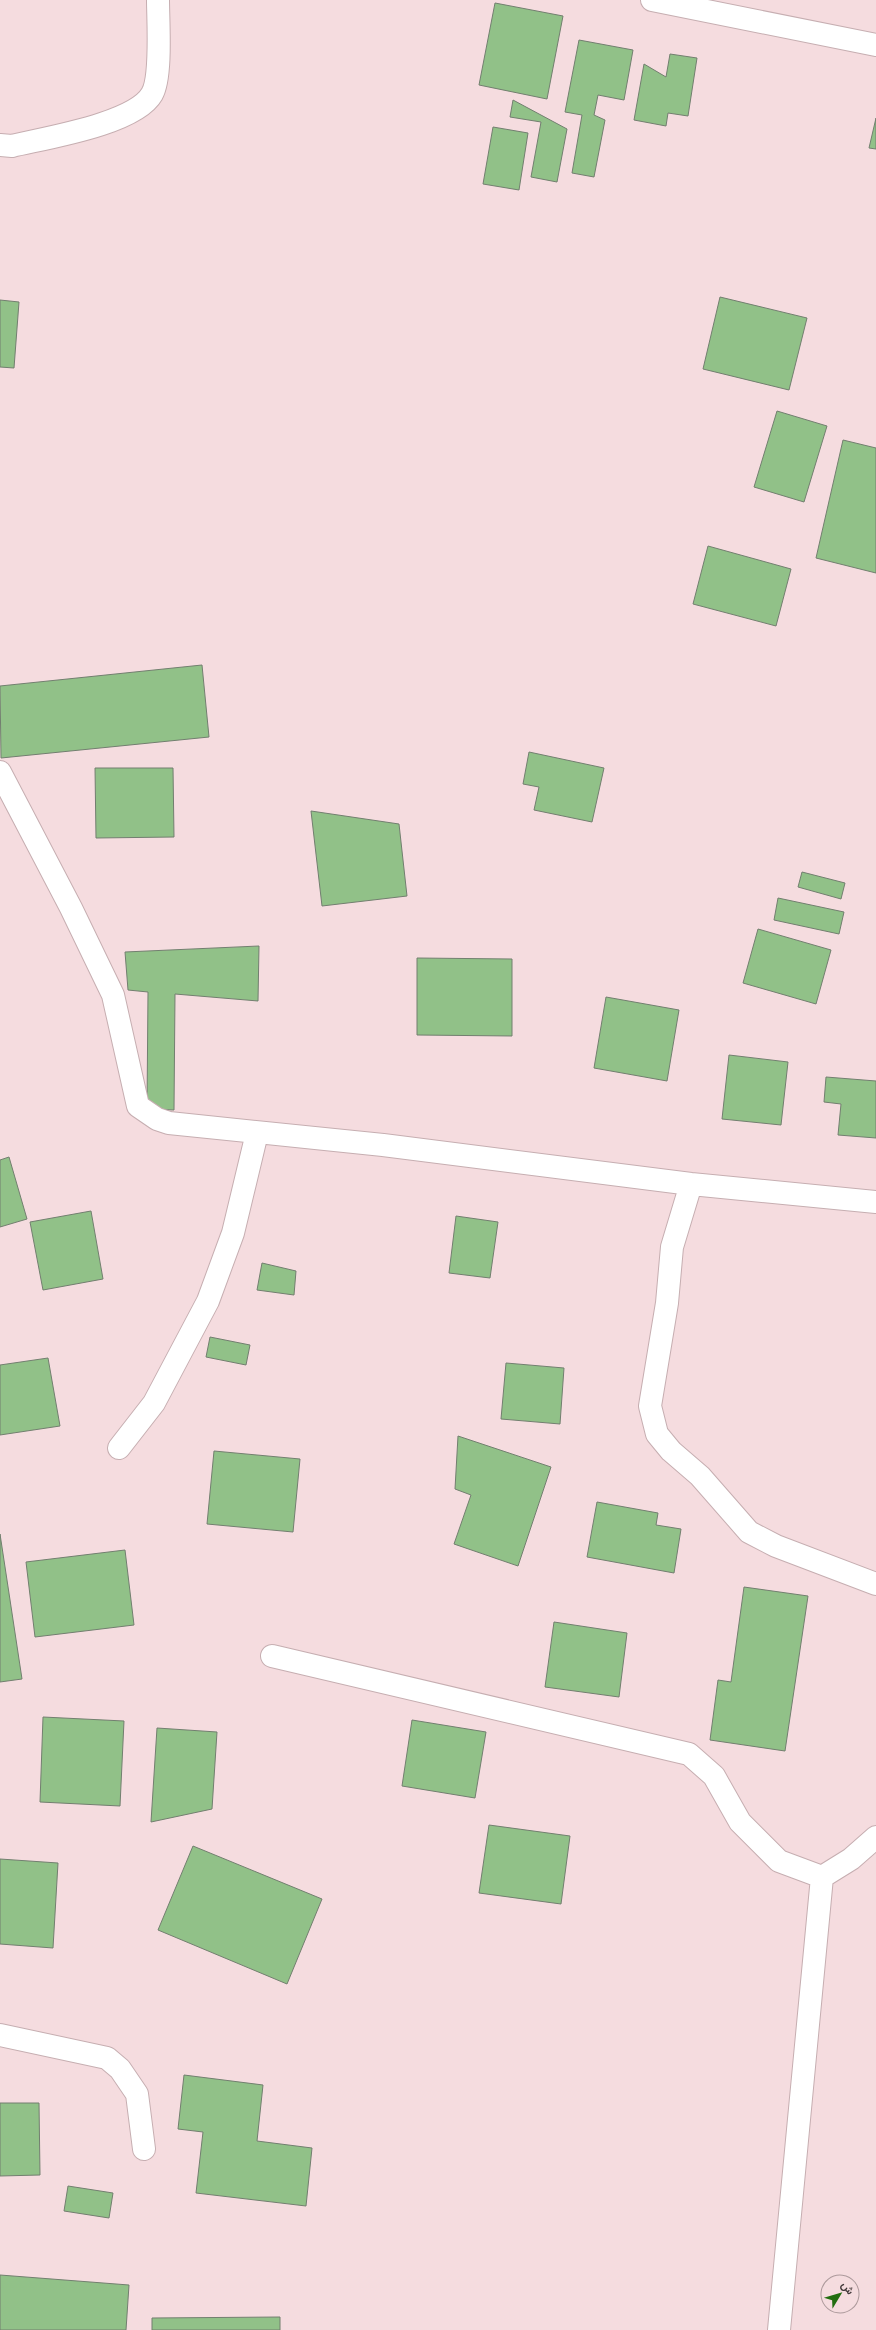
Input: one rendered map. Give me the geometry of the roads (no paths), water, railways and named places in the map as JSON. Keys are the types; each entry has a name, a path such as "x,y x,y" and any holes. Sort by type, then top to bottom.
{"street":[{"path":"0,145 12,146 111,122 137,108 152,94 159,63 158,0"},
{"path":"652,0 876,45"},
{"path":"0,772 71,908 113,995 138,1106 152,1116 169,1123 383,1145 691,1184 876,1202"},
{"path":"119,1448 154,1403 208,1301 233,1233 257,1133"},
{"path":"691,1184 672,1247 667,1302 650,1406 657,1434 671,1452 700,1476 749,1532 776,1546 876,1584"},
{"path":"272,1656 689,1754 714,1776 740,1822 778,1861 822,1877"},
{"path":"822,1877 851,1859 876,1836"},
{"path":"779,2330 822,1877"},
{"path":"0,2035 107,2058 120,2069 137,2094 144,2149"}]}
